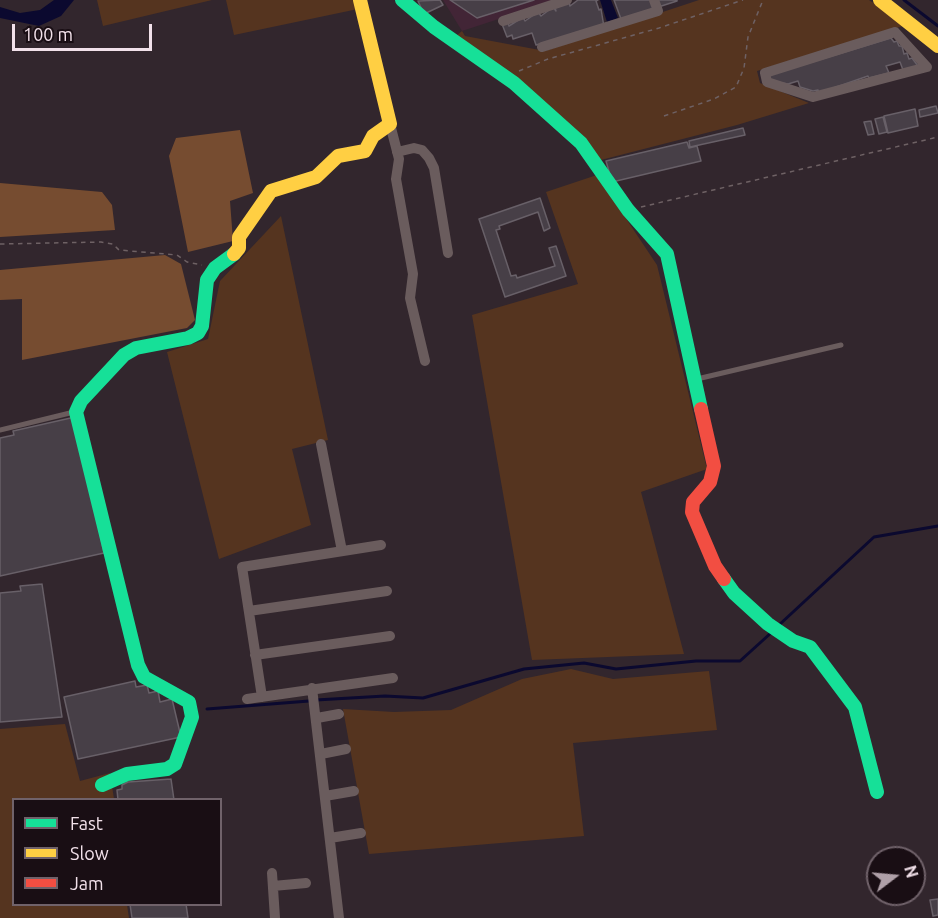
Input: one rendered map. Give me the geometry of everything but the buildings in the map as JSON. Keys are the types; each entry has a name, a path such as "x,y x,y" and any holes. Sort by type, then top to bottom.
{"street":[{"path":"360,0 399,159 396,179 413,274 410,298 425,361"},
{"path":"402,0 434,27 505,77 581,143 628,210 667,254 714,466 710,482 693,502 692,512 696,526 715,566 734,592 768,624 794,641 810,647 855,707 877,792"},
{"path":"503,21 567,0"},
{"path":"542,47 658,11 654,0"},
{"path":"880,0 933,41"},
{"path":"895,32 910,48 927,67 813,97 767,82 765,73 895,32"},
{"path":"910,48 933,41"},
{"path":"102,785 127,774 167,769 176,764 192,717 189,702 144,677 138,665 123,596 110,560 76,412 81,401 124,355 136,348 188,338 198,333 202,326 207,280 215,268 229,260 239,248 239,237 271,191 306,182 316,177 338,156 365,151 373,136 390,124"},
{"path":"397,152 414,148 422,150 429,158 434,168 448,253"},
{"path":"321,444 342,551"},
{"path":"262,697 242,567 381,545"},
{"path":"249,611 387,591"},
{"path":"255,655 390,636"},
{"path":"247,699 393,678"},
{"path":"312,688 339,918"},
{"path":"317,718 339,714"},
{"path":"321,754 346,749"},
{"path":"325,796 354,791"},
{"path":"330,838 361,833"},
{"path":"272,873 275,918"},
{"path":"273,886 306,883"}],"lane":[{"path":"694,380 842,345"},
{"path":"0,430 76,412"}],"path":[{"path":"505,77 548,59 658,28 743,0"},
{"path":"664,116 714,99 736,87 744,68 748,37 763,0"},
{"path":"628,210 938,137"},
{"path":"0,244 101,242 113,244 119,250 177,255 187,262 215,268"}],"shaded area":[{"path":"54,0 74,0 61,16 39,26 0,18 0,7 20,13 40,10"},
{"path":"97,0 212,0 103,26"},
{"path":"226,0 355,0 358,9 234,35"},
{"path":"443,0 557,0 462,31"},
{"path":"600,0 611,0 618,18 607,22"},
{"path":"699,0 869,0 906,25 757,71 760,83 809,103 737,125 597,161 456,36 462,31 465,36 545,51"},
{"path":"240,130 253,193 230,201 233,241 188,252 169,156 176,138"},
{"path":"597,175 657,265 707,469 641,492 684,654 532,660 472,315 578,284 546,192"},
{"path":"0,183 102,192 112,205 115,230 0,237"},
{"path":"281,216 328,440 292,449 311,525 219,559 167,352 208,339 220,281"},
{"path":"165,255 181,264 195,320 187,328 22,360 22,299 0,300 0,270"},
{"path":"571,669 613,679 709,671 717,730 573,743 584,836 369,854 343,709 394,712 451,710 522,679"},
{"path":"65,724 80,781 110,773 114,798 12,798 12,906 127,906 129,918 0,918 0,729"}],"waterway":[{"path":"904,0 938,26"},
{"path":"779,625 874,537 938,526"},
{"path":"316,700 385,696 423,698 524,669 584,663 616,669 696,661 740,661 772,632"},
{"path":"207,709 309,701"}],"traffic: fast":[{"path":"402,0 434,27 514,83 581,143 628,210 667,254 701,409"},
{"path":"102,785 127,774 167,769 175,764 192,717 189,702 144,677 138,665 76,412 81,401 124,355 136,348 188,338 198,333 202,326 207,280 215,268 234,254"},
{"path":"724,579 734,593 768,624 793,641 810,647 855,707 877,792"}],"traffic: slow":[{"path":"234,254 239,248 239,237 271,191 316,177 338,156 365,151 373,136 390,124 360,0"},
{"path":"880,0 938,46"}],"traffic: jam":[{"path":"701,409 714,466 710,482 693,502 692,512 715,566 724,579"}]}
